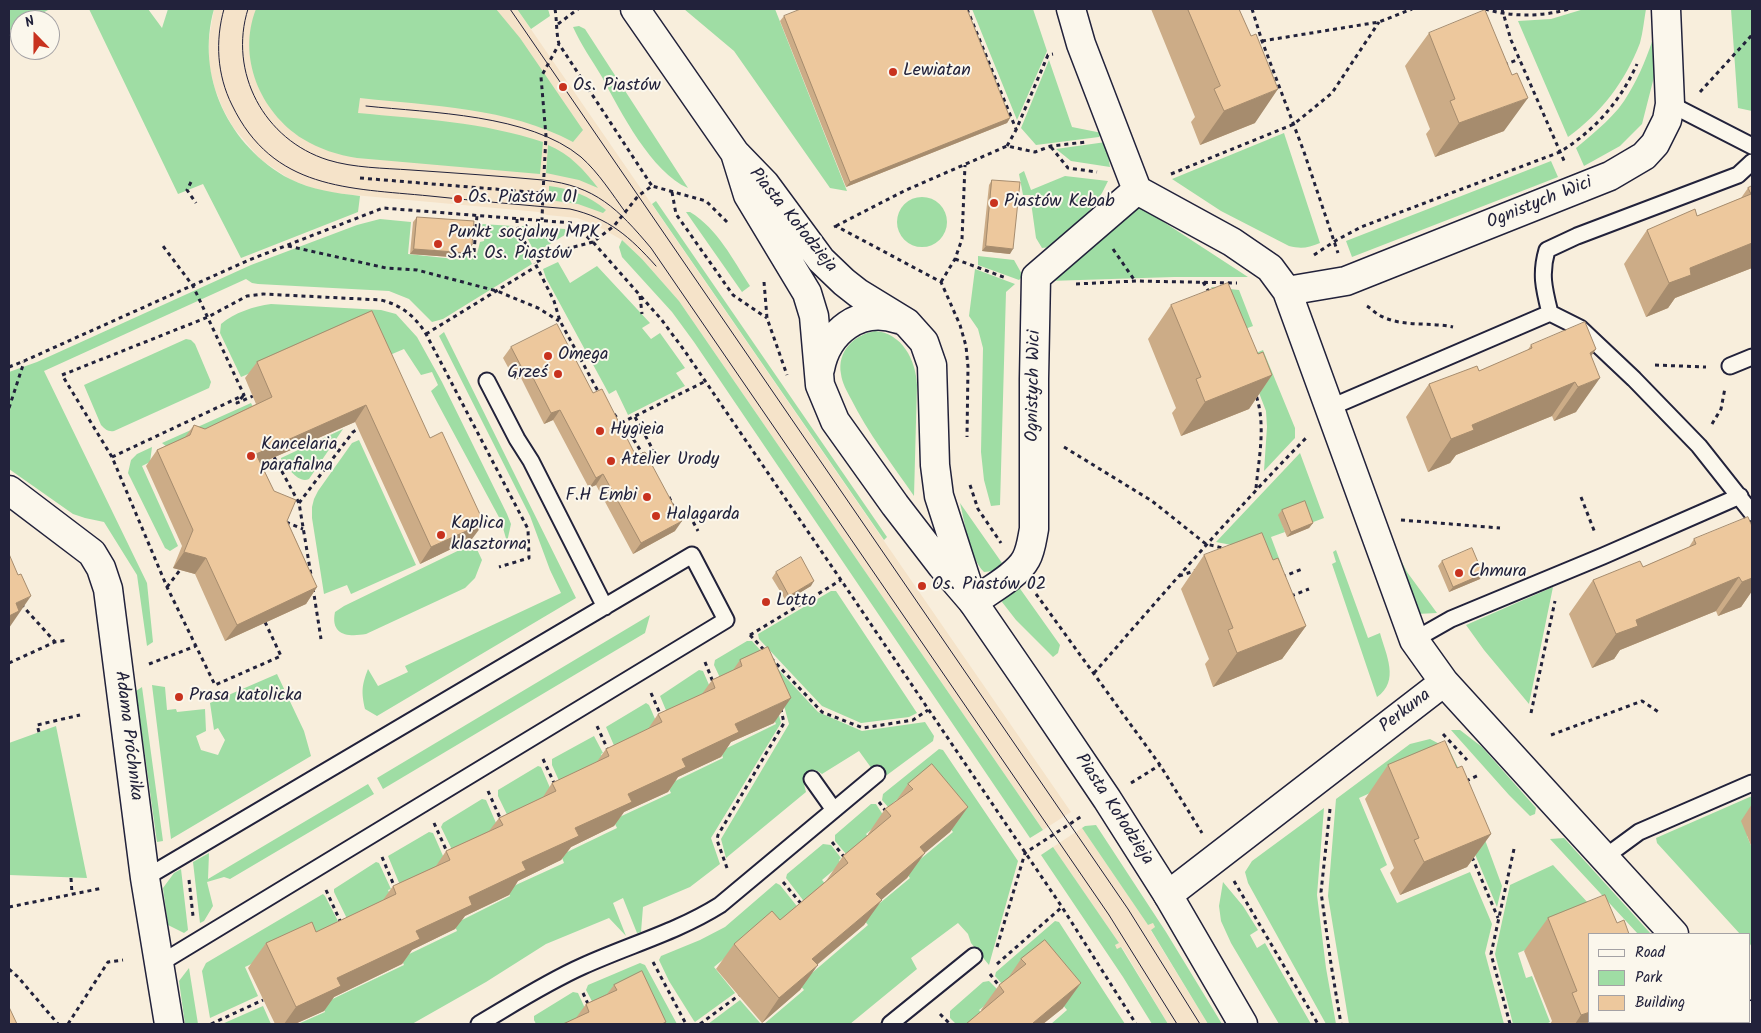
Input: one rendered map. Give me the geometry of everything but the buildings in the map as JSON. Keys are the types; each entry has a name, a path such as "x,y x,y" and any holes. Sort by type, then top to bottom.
{"street":[{"name":"Piasta Kołodzieja","path":"635,9 735,153 765,184 821,260 831,271 858,293 914,329 924,342 932,365 936,482 942,509 973,602"},
{"path":"1071,9 1117,138 1138,187 1232,242 1270,268 1281,282 1414,640 1444,682"},
{"name":"Ognistych Wici","path":"1281,282 1346,281 1610,176 1644,156 1662,132 1676,107 1666,9"},
{"name":"Piasta Kołodzieja","path":"735,153 748,196 808,293 814,316 818,376 823,395 835,421 894,505 973,602 1103,793 1168,895 1243,1024"},
{"path":"1036,286 1036,277 1138,187"},
{"name":"Ognistych Wici","path":"973,602 1018,570 1027,558 1034,529 1036,286"},
{"path":"818,376 826,348 841,329 850,322 871,315 891,316 901,320"},
{"path":"894,505 915,508 926,502 936,482"},
{"name":"Adama Próchnika","path":"14,500 92,553 102,568 108,589 145,878 169,1024"},
{"name":"Perkuna","path":"1168,895 1444,682 1673,933"}],"lane":[{"path":"1676,107 1752,146"},
{"path":"1752,162 1738,175 1577,236 1546,250 1542,270 1543,284 1550,313 1580,328 1634,379 1699,446 1752,513"},
{"path":"1330,412 1550,313"},
{"path":"1730,366 1752,357"},
{"path":"487,381 517,439 531,461 605,607"},
{"path":"1414,640 1451,619 1603,556 1740,496"},
{"path":"145,878 692,555 726,620 159,964"},
{"path":"479,1024 538,988 583,966 679,928 720,905 877,774"},
{"path":"812,779 834,810"},
{"path":"1605,857 1639,832 1752,783"},
{"path":"890,1024 974,956"}],"path":[{"path":"555,9 558,24 556,35 559,44 652,186 706,201 726,221 731,229"},
{"path":"558,24 578,9"},
{"path":"967,9 1016,130"},
{"path":"1252,9 1335,241 1346,281 1366,305 1383,317 1403,322 1442,325 1463,329 1483,343"},
{"path":"1262,41 1379,22 1412,9"},
{"path":"1484,9 1503,14 1551,14 1569,9"},
{"path":"1502,9 1510,40 1576,190"},
{"path":"1051,146 1068,168 1138,187 1294,124 1332,93 1379,22"},
{"path":"1676,107 1752,35"},
{"path":"542,220 546,136 542,78 559,44"},
{"path":"836,226 904,191 1007,146 1016,130 1048,55 1082,44"},
{"path":"1502,66 1519,58"},
{"path":"1036,286 1136,281 1281,282 1297,260 1308,259 1361,227 1560,152 1571,145 1610,110 1628,84 1638,61"},
{"path":"1262,68 1271,64"},
{"path":"1007,146 1035,152 1051,146 1117,138"},
{"path":"941,282 955,259 962,239 965,165"},
{"path":"360,178 543,193"},
{"path":"190,182 187,190 196,203"},
{"path":"426,334 497,291 554,252 593,242 614,226 638,196 652,186"},
{"path":"672,192 676,214 733,295 767,318"},
{"path":"9,367 248,260 383,208 572,223 593,242 673,334 842,580 1062,908 1136,1024"},
{"path":"474,252 477,215"},
{"path":"517,219 517,226 554,301 560,321 601,396"},
{"path":"1095,224 1136,281"},
{"path":"163,246 193,286 244,395"},
{"path":"287,246 386,268 417,270 497,291 538,308 560,321"},
{"path":"955,259 993,273"},
{"path":"1203,282 1213,298"},
{"path":"265,622 280,656 215,685 167,588 112,457 62,375 208,317 247,296 263,294 381,300 392,303 410,314 426,334 528,529 529,558 499,567"},
{"path":"640,295 642,314"},
{"path":"9,408 24,361"},
{"path":"1634,379 1650,366 1730,366"},
{"path":"621,424 706,381"},
{"path":"1256,394 1261,410 1262,430 1256,489"},
{"path":"244,395 237,403 253,396"},
{"path":"112,457 244,395"},
{"path":"611,410 630,434 645,458"},
{"path":"1094,674 1206,544 1330,412"},
{"path":"635,416 653,450 638,459"},
{"path":"1034,428 1152,501 1206,544 1235,551"},
{"path":"300,503 353,432 358,429"},
{"path":"274,457 300,503 322,639"},
{"path":"665,491 675,507 677,516"},
{"path":"1581,497 1603,556"},
{"path":"675,507 691,518 701,536"},
{"path":"1400,520 1500,528"},
{"path":"283,521 304,529"},
{"path":"1179,576 1203,568"},
{"path":"1274,579 1302,569"},
{"path":"167,588 180,570"},
{"path":"750,635 842,580"},
{"path":"1282,600 1309,589"},
{"path":"1034,591 1160,765 1207,841"},
{"path":"15,598 55,642"},
{"path":"1532,713 1552,612"},
{"path":"726,620 747,630 822,712 863,728 913,720 928,710"},
{"path":"9,663 55,642 68,640"},
{"path":"149,664 196,646"},
{"path":"768,654 770,663"},
{"path":"705,662 715,686"},
{"path":"651,693 662,719"},
{"path":"1551,735 1642,701 1660,713"},
{"path":"723,861 718,835 784,723 780,706"},
{"path":"40,732 37,725 80,715"},
{"path":"597,726 609,752"},
{"path":"1444,734 1467,760"},
{"path":"543,758 557,791"},
{"path":"1128,784 1160,765"},
{"path":"1463,783 1479,775"},
{"path":"1320,778 1332,792 1321,892 1330,964 1341,1024"},
{"path":"488,791 503,823"},
{"path":"874,796 891,817"},
{"path":"996,965 997,947 1025,853 1076,819"},
{"path":"434,822 450,856"},
{"path":"826,836 848,862"},
{"path":"1510,1024 1491,954 1514,849"},
{"path":"381,854 396,890"},
{"path":"1472,856 1499,919"},
{"path":"188,876 194,924"},
{"path":"778,876 805,909"},
{"path":"71,878 72,894"},
{"path":"1233,879 1318,1024"},
{"path":"325,887 343,926"},
{"path":"9,906 103,888"},
{"path":"1004,993 988,972 1062,908"},
{"path":"642,942 686,1024"},
{"path":"68,1024 108,962 123,960"},
{"path":"9,969 58,1024"},
{"path":"700,1024 744,991"},
{"path":"582,992 590,1009"},
{"path":"211,1024 263,1000"},
{"path":"940,1013 950,1024"}],"shaded area":[{"path":"214,9 517,9 1071,812 1043,830 679,301 642,259 622,240 594,224 577,218 547,215 539,212 332,193 291,180 260,159 233,127 223,109 209,66 209,39"},
{"path":"1082,828 1148,925 1153,923 1155,927 1151,931 1208,1024 1168,1024 1122,947 1118,950 1115,945 1119,943 1053,847"}],"green space":[{"path":"9,9 50,9 10,10 9,31"},
{"path":"89,9 148,9 162,28 168,9 214,9 209,34 209,59 214,84 222,107 234,129 268,165 290,179 315,188 360,196 358,212 241,258 203,184 178,194"},
{"path":"256,9 496,9 520,38 583,130 573,142 548,130 496,115 441,106 360,98 358,113 475,126 520,135 543,142 540,174 357,158 329,151 309,143 288,128 264,99 256,82 249,46 251,27"},
{"path":"517,9 548,9 550,16 531,29"},
{"path":"684,9 775,9 847,191 830,188 734,51"},
{"path":"972,9 1033,9 1047,51 1017,120"},
{"path":"1584,9 1646,9 1640,43 1627,71 1611,96 1591,118 1568,137 1518,21 1551,19"},
{"path":"1731,9 1752,9 1752,111 1738,108"},
{"path":"579,26 585,29 688,188 662,169 638,140 573,27"},
{"path":"1655,33 1655,73 1642,124 1620,146 1584,166 1576,148 1605,123 1624,101 1640,72"},
{"path":"1049,60 1072,127 1102,133 1099,137 1036,145 1021,128"},
{"path":"1284,133 1320,243 1297,248 1289,246 1221,211 1172,179"},
{"path":"1106,142 1110,167 1071,161 1056,149"},
{"path":"548,145 576,163 598,188 579,180 546,173"},
{"path":"1551,161 1558,177 1352,257 1346,241"},
{"path":"1024,171 1031,190 1065,176 1108,181 1085,217 1052,247 1042,248 1036,238 1030,195 1023,195 1019,174"},
{"path":"549,186 580,194 606,210 603,213 578,204 549,200"},
{"path":"922,197 932,199 940,204 945,212 947,222 945,232 940,240 932,245 922,247 912,245 904,240 899,232 897,222 899,212 904,204 912,199"},
{"path":"656,201 887,537 884,540 652,204"},
{"path":"1136,204 1248,277 1049,281"},
{"path":"686,212 690,212 700,219 717,236 750,286 742,292"},
{"path":"380,219 411,222 408,254 464,260 466,252 477,254 480,242 484,241 485,228 481,227 482,224 513,226 532,264 443,319 432,322 409,299 389,291 258,284 246,279 44,371 147,583 153,642 147,646 137,575 104,522 73,514 9,469 9,372 37,362 251,265 357,225"},
{"path":"521,226 565,229 568,233 535,253"},
{"path":"622,240 642,259 679,301 1043,830 1030,838 694,342 672,312 622,257 619,247"},
{"path":"978,256 1014,260 1023,276 1019,280 978,265"},
{"path":"558,262 570,283 597,266 650,323 642,328 651,339 660,333 685,368 676,373 685,386 628,415 616,390 609,394 546,278 543,269"},
{"path":"975,269 1015,284 1006,292 1000,505 991,506 984,480 981,452 983,348 978,329 969,316"},
{"path":"1211,287 1239,290 1253,326 1237,332 1232,315"},
{"path":"271,304 381,310 396,314 417,337 442,382 507,514 511,524 507,542 501,521 431,391 438,385 432,372 421,375 404,349 378,360 279,361 241,377 220,333 221,324 244,311"},
{"path":"875,331 885,333 900,342 906,349 914,366 917,385 914,496 865,424 846,390 842,377 840,366 844,351 860,336"},
{"path":"444,332 576,598 377,716 365,709 363,688 368,669 378,686 408,672 405,666 561,593 550,570 530,516 439,336"},
{"path":"186,339 191,340 195,344 211,382 209,388 114,431 105,429 101,425 84,385"},
{"path":"1263,350 1295,428 1295,438 1264,471 1267,427 1266,411 1246,359"},
{"path":"251,403 257,415 173,452 162,443"},
{"path":"343,429 309,479 305,480 297,477 281,460 281,458"},
{"path":"359,440 416,565 351,594 347,585 324,594 312,518 312,507 318,491 352,443"},
{"path":"152,447 150,462 142,466 178,546 170,551 165,548 128,473 131,460 137,454"},
{"path":"1300,453 1324,518 1308,524 1279,515 1285,532 1271,537 1283,569 1247,548 1216,542"},
{"path":"960,503 1002,563 993,571 984,572 975,558 968,539"},
{"path":"474,543 482,560 475,578 465,588 366,634 347,635 335,626 335,612 344,606"},
{"path":"1393,545 1407,572 1437,613 1417,614"},
{"path":"1336,550 1368,638 1380,633 1388,659 1390,676 1388,683 1384,691 1377,697 1332,564 1336,562 1333,552"},
{"path":"1016,583 1060,645 1058,653 1053,657 1016,620 1002,602 1009,588"},
{"path":"1553,587 1529,704 1484,650 1466,625"},
{"path":"831,591 836,591 917,713 909,717 861,723 822,706 759,639 758,634"},
{"path":"650,615 645,633 383,789 377,778"},
{"path":"747,641 752,641 762,652 781,723 711,838 720,864 690,887 643,907 641,932 637,933 623,898 613,903 626,936 609,918 546,944 486,982 412,1024 298,1024 325,1012 322,1004 404,965 401,958 457,931 454,924 510,896 507,889 564,863 561,855 617,828 613,820 671,793 667,785 723,758 721,751 776,724 751,669 722,682 714,665 715,660"},
{"path":"778,669 818,712 862,731 925,722 934,736 933,741 887,775 878,764 872,769 859,751 822,774 816,770 803,780 806,792 726,858 721,839 789,724 775,673"},
{"path":"699,670 703,671 713,694 671,722 660,696"},
{"path":"277,674 304,731 311,756 171,839 152,685 165,687 167,710 176,709 177,712 205,709 206,731 196,736 201,750 218,755 225,740 218,728 214,730 210,703"},
{"path":"142,687 163,841 157,842 136,691"},
{"path":"646,703 649,705 659,728 619,757 606,727"},
{"path":"56,726 87,878 9,875 9,743"},
{"path":"1451,730 1460,730 1482,747 1536,808 1535,814 1530,816 1509,795"},
{"path":"594,736 603,753 601,754 603,758 564,792 552,765 552,759"},
{"path":"1430,739 1449,749 1463,778 1424,769 1359,798 1387,865 1380,869 1397,903 1470,872 1492,924 1485,953 1504,1024 1349,1024 1328,896 1336,799 1410,744"},
{"path":"939,749 943,750 1018,861 989,965 971,943 968,934 958,923 911,958 917,969 850,1024 764,1024 804,990 799,984 868,925 862,918 910,878 905,872 953,832 915,785 888,807 882,800 883,794"},
{"path":"538,766 541,767 554,797 512,825 498,796 498,790"},
{"path":"368,784 374,794 230,879 224,877 207,882 213,906 204,921 200,923 193,862 209,853 208,879"},
{"path":"1752,796 1752,834 1747,836 1752,848 1752,947 1751,933 1739,933 1657,843 1656,838"},
{"path":"482,799 486,800 500,832 457,860 441,827 443,823"},
{"path":"871,804 876,804 885,818 866,834 871,840 846,854 835,841 835,835"},
{"path":"1324,808 1317,895 1326,968 1336,1024 1326,1024 1248,883 1245,872 1252,861"},
{"path":"1474,810 1502,886 1497,907 1459,816"},
{"path":"1096,825 1166,932 1222,1024 1208,1024 1151,930 1155,927 1153,923 1148,925 1082,828"},
{"path":"429,832 433,833 447,865 404,895 388,856"},
{"path":"1564,838 1650,933 1637,933 1550,839"},
{"path":"823,844 831,845 841,858 839,860 841,864 822,880 828,887 806,904 786,878 787,874"},
{"path":"1053,847 1119,943 1115,945 1117,949 1121,947 1168,1024 1152,1024 1123,977 1041,855"},
{"path":"376,862 379,863 391,889 388,890 391,896 352,929 334,889"},
{"path":"1553,865 1602,918 1518,953 1526,978 1532,976 1550,1022 1546,1024 1513,1024 1495,954 1510,885"},
{"path":"181,869 188,930 184,933 168,925 163,888 174,873"},
{"path":"1223,882 1243,906 1258,930 1250,935 1257,948 1265,943 1311,1024 1279,1024 1231,943 1221,921 1219,906"},
{"path":"776,883 780,885 800,910 755,933 714,967 735,993 695,1022 669,981 659,960 661,956 700,940 725,927"},
{"path":"323,894 338,921 245,967 258,996 210,1018 202,971 206,963"},
{"path":"1055,921 1059,922 1125,1024 1051,1024 1067,1010 1028,963 1002,984 995,976 996,972"},
{"path":"640,963 645,965 677,1024 641,1024 595,1007 586,990 588,985"},
{"path":"189,968 198,1024 185,1024 179,981"},
{"path":"989,981 997,989 999,995 979,1010 984,1017 975,1024 956,1024 950,1018 950,1011 983,982"},
{"path":"573,992 578,993 589,1017 573,1024 536,1024 534,1016"},
{"path":"740,1000 761,1024 708,1024"},
{"path":"263,1006 271,1024 222,1024"}],"tram line":[{"path":"224,9 219,33 219,58 227,94 249,133 269,154 291,169 316,179 342,186 570,209 596,218 618,230 656,266"},
{"path":"248,9 243,33 243,56 248,79 256,101 269,120 286,137 305,150 328,160 358,166 510,177 562,183 592,194 616,211 639,234 651,248 1109,915 1177,1024"},
{"path":"510,9 1128,909 1200,1024"},
{"path":"366,106 478,118 535,132 559,143 588,163 626,213"}],"place":[{"name":"Lewiatan","path":"893,72"},
{"name":"Os. Piastów","path":"563,87"},
{"name":"Os. Piastów 01","path":"458,199"},
{"name":"Piastów Kebab","path":"994,203"},
{"name":"Punkt socjalny MPK S.A. Os. Piastów","path":"438,244"},
{"name":"Omega","path":"548,356"},
{"name":"Grześ","path":"558,374"},
{"name":"Hygieia","path":"600,431"},
{"name":"Kancelaria parafialna","path":"251,456"},
{"name":"Atelier Urody","path":"611,461"},
{"name":"F.H Embi","path":"647,497"},
{"name":"Halagarda","path":"656,516"},
{"name":"Kaplica klasztorna","path":"441,535"},
{"name":"Chmura","path":"1459,573"},
{"name":"Os. Piastów 02","path":"922,586"},
{"name":"Lotto","path":"766,602"},
{"name":"Prasa katolicka","path":"179,697"}]}
